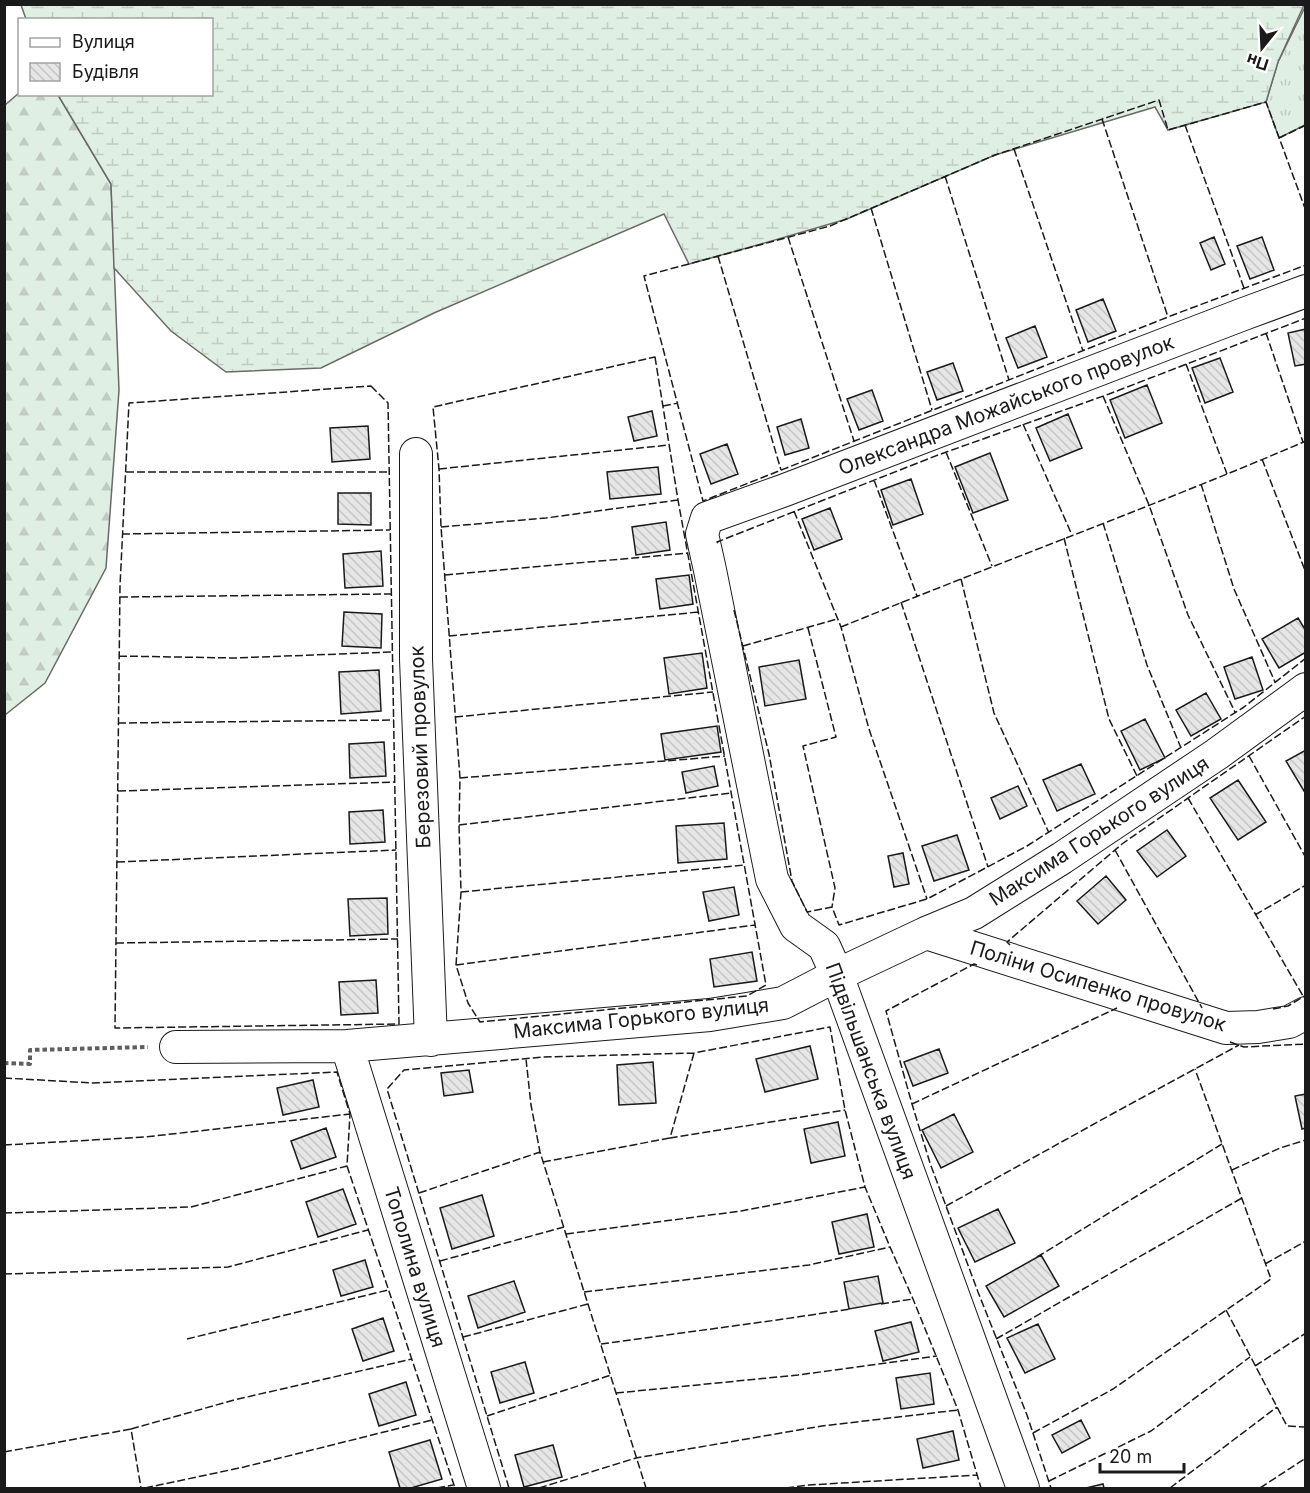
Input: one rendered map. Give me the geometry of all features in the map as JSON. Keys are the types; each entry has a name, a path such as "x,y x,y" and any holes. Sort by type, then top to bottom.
{"street":[{"name":"Олександра Можайського провулок","path":"707,518 1305,291"},
{"name":"Березовий провулок","path":"416,454 416,658 431,1040"},
{"name":"Підвільшанська вулиця","path":"707,518 702,534 772,879 796,926 824,946 837,975 1023,1488"},
{"name":"Максима Горького вулиця","path":"176,1047 347,1046 431,1040 720,1013 783,1003 926,933 974,913 1062,858 1217,754 1305,689"},
{"name":"Поліни Осипенко провулок","path":"926,933 1226,1028 1258,1027 1289,1022 1305,1013"},
{"name":"Тополина вулиця","path":"347,1046 483,1488"}],"path":[{"path":"4,1063 30,1064 30,1050 176,1047"}],"green space":[{"path":"21,4 1304,5 1278,62 1266,102 1168,130 1155,107 995,155 847,219 689,264 664,214 434,313 321,368 226,372 171,331 114,268 111,184 59,96 213,96 213,18 26,18"},
{"path":"1305,7 1305,125 1279,138 1266,102 1278,62"},
{"path":"18,94 18,96 59,96 111,184 119,390 106,568 45,683 5,715 5,105"}],"building":[{"path":"1214,237 1225,264 1211,270 1200,243"},
{"path":"1262,237 1274,270 1250,279 1237,246"},
{"path":"1103,299 1116,331 1088,342 1076,310"},
{"path":"1035,326 1047,357 1018,368 1006,338"},
{"path":"1306,329 1306,364 1295,366 1288,333"},
{"path":"1220,358 1233,392 1205,403 1192,368"},
{"path":"953,363 963,391 937,400 927,372"},
{"path":"1147,385 1162,423 1125,438 1110,400"},
{"path":"872,390 883,421 859,430 847,399"},
{"path":"652,411 657,436 634,441 628,417"},
{"path":"1068,414 1082,448 1050,461 1036,428"},
{"path":"801,419 809,448 785,455 777,427"},
{"path":"368,426 370,459 332,462 330,428"},
{"path":"727,444 738,474 711,484 700,454"},
{"path":"990,453 1008,500 973,513 955,467"},
{"path":"658,467 661,494 610,499 607,472"},
{"path":"911,479 923,514 893,525 881,490"},
{"path":"338,493 371,493 371,525 338,524"},
{"path":"830,508 842,539 814,550 802,519"},
{"path":"666,522 670,550 636,555 632,527"},
{"path":"381,551 383,586 345,588 343,554"},
{"path":"689,575 693,604 660,609 656,579"},
{"path":"344,612 382,614 381,648 342,646"},
{"path":"1298,618 1306,631 1306,652 1279,668 1262,639"},
{"path":"702,653 707,688 669,694 664,658"},
{"path":"1252,657 1263,690 1235,699 1224,667"},
{"path":"799,660 806,699 765,706 759,667"},
{"path":"379,670 381,711 341,714 339,672"},
{"path":"1206,693 1221,719 1191,736 1176,710"},
{"path":"1145,719 1165,758 1140,770 1121,731"},
{"path":"717,726 721,752 665,760 661,734"},
{"path":"384,742 386,776 350,778 349,744"},
{"path":"1306,750 1306,790 1304,791 1286,761"},
{"path":"1081,764 1095,794 1057,811 1043,780"},
{"path":"714,766 718,786 686,793 682,772"},
{"path":"1238,780 1266,822 1238,840 1210,798"},
{"path":"1018,786 1027,806 1000,819 991,798"},
{"path":"383,810 385,842 350,844 349,812"},
{"path":"724,823 727,859 678,863 676,826"},
{"path":"1167,830 1186,856 1157,877 1137,851"},
{"path":"957,835 969,870 934,881 922,846"},
{"path":"903,853 909,884 894,887 888,856"},
{"path":"1106,876 1126,900 1098,924 1077,901"},
{"path":"734,887 739,915 709,921 703,892"},
{"path":"387,898 388,934 350,936 348,899"},
{"path":"752,952 757,981 714,987 710,959"},
{"path":"376,980 378,1013 341,1015 339,982"},
{"path":"810,1046 818,1079 765,1092 756,1059"},
{"path":"939,1049 948,1073 913,1086 904,1062"},
{"path":"653,1062 656,1103 619,1105 617,1065"},
{"path":"469,1070 473,1092 444,1096 441,1073"},
{"path":"313,1080 319,1107 283,1115 277,1088"},
{"path":"1306,1094 1306,1128 1302,1129 1295,1096"},
{"path":"954,1114 973,1152 941,1168 922,1130"},
{"path":"838,1122 845,1156 811,1163 804,1129"},
{"path":"326,1128 336,1157 301,1169 291,1141"},
{"path":"343,1189 356,1224 318,1237 306,1202"},
{"path":"482,1195 494,1236 452,1249 440,1208"},
{"path":"998,1209 1015,1243 975,1262 958,1228"},
{"path":"867,1214 874,1247 839,1254 832,1222"},
{"path":"1041,1255 1059,1286 1004,1317 986,1286"},
{"path":"365,1260 373,1287 341,1296 333,1270"},
{"path":"878,1276 883,1303 849,1309 844,1282"},
{"path":"514,1281 525,1312 478,1328 468,1296"},
{"path":"383,1318 394,1351 363,1361 352,1329"},
{"path":"911,1322 919,1352 883,1361 875,1331"},
{"path":"1038,1324 1055,1359 1025,1373 1007,1338"},
{"path":"525,1362 534,1393 500,1403 491,1372"},
{"path":"930,1373 934,1404 901,1409 896,1378"},
{"path":"406,1382 416,1415 379,1426 369,1394"},
{"path":"1081,1420 1090,1438 1062,1453 1052,1435"},
{"path":"953,1431 959,1460 923,1468 917,1439"},
{"path":"430,1440 442,1479 411,1488 400,1488 389,1452"},
{"path":"553,1445 562,1477 524,1487 515,1455"},
{"path":"1103,1484 1104,1488 1086,1488"}],"fence":[{"path":"1306,211 1266,102 1168,130 1159,100 995,155 830,226 644,276 703,501 1173,315 1306,265"},
{"path":"1102,119 1168,317"},
{"path":"1185,125 1244,288"},
{"path":"1279,138 1306,125"},
{"path":"1014,149 1083,351"},
{"path":"945,176 1009,380"},
{"path":"871,208 932,410"},
{"path":"788,237 854,441"},
{"path":"718,256 781,470"},
{"path":"718,543 938,455 1109,394 1306,318"},
{"path":"1266,333 1303,442"},
{"path":"655,357 678,500 766,985 747,996 480,1022 468,1003 456,965 461,892 460,778 433,407 655,357"},
{"path":"1186,364 1227,474"},
{"path":"371,386 388,403 399,1024 115,1028 120,586 129,403 371,386"},
{"path":"1103,396 1149,505 1188,615 1235,712"},
{"path":"663,406 678,403"},
{"path":"1023,424 1072,535"},
{"path":"841,627 1306,441"},
{"path":"439,469 669,445"},
{"path":"946,452 992,566"},
{"path":"1262,459 1306,573"},
{"path":"126,472 389,472"},
{"path":"874,480 917,596"},
{"path":"1201,484 1234,589 1275,682"},
{"path":"441,527 546,518 678,500"},
{"path":"794,511 841,627 869,729 927,899"},
{"path":"1103,523 1147,665 1181,748"},
{"path":"122,534 390,530"},
{"path":"1064,538 1109,719 1137,776"},
{"path":"445,575 688,553"},
{"path":"961,579 994,713 1049,833"},
{"path":"120,597 391,594"},
{"path":"901,602 988,867"},
{"path":"734,610 769,754 792,881 807,912 832,907 839,925 927,899 1027,846 1244,707 1306,658"},
{"path":"449,636 699,612"},
{"path":"743,646 837,619"},
{"path":"808,628 836,737 803,746 835,888 832,907"},
{"path":"119,656 234,658 392,652"},
{"path":"455,717 713,692"},
{"path":"1010,945 1007,942 1122,844 1306,716"},
{"path":"118,723 394,720"},
{"path":"460,778 725,756"},
{"path":"1249,756 1306,858"},
{"path":"118,791 395,782"},
{"path":"459,825 731,793"},
{"path":"1188,798 1303,996"},
{"path":"117,862 396,850"},
{"path":"1115,850 1202,1008"},
{"path":"461,892 744,865"},
{"path":"1255,915 1306,885"},
{"path":"456,965 755,925"},
{"path":"116,943 398,939"},
{"path":"977,965 974,964 886,1011 930,1163 1027,1415 1051,1488"},
{"path":"1273,1009 1288,1006 1306,995"},
{"path":"912,1104 1117,1008"},
{"path":"509,1488 387,1089 404,1070 544,1057 694,1053 830,1027 845,1110 865,1187 958,1410 981,1488"},
{"path":"1230,1042 1244,1047 1306,1044"},
{"path":"946,1206 1239,1045"},
{"path":"694,1053 670,1138 845,1110"},
{"path":"526,1059 531,1105 540,1152 646,1488"},
{"path":"1033,1433 1113,1389 1271,1279 1195,1069"},
{"path":"4,1078 92,1083 337,1072 350,1114 347,1166 455,1488"},
{"path":"4,1145 145,1137 350,1114"},
{"path":"543,1162 670,1138"},
{"path":"1232,1170 1280,1148 1306,1140"},
{"path":"1037,1257 1222,1144"},
{"path":"419,1193 540,1152"},
{"path":"4,1213 191,1207 347,1166"},
{"path":"566,1234 741,1211 865,1187"},
{"path":"996,1339 1242,1198"},
{"path":"440,1261 564,1227"},
{"path":"4,1274 228,1267 368,1230"},
{"path":"1265,1264 1306,1241"},
{"path":"584,1292 809,1265 890,1247"},
{"path":"187,1339 388,1290"},
{"path":"881,1304 913,1299"},
{"path":"463,1337 588,1304"},
{"path":"601,1344 851,1309"},
{"path":"1226,1310 1287,1426 1306,1427"},
{"path":"1255,1366 1306,1333"},
{"path":"616,1393 798,1375 937,1356"},
{"path":"1049,1481 1151,1431 1250,1357"},
{"path":"131,1429 234,1400 412,1359"},
{"path":"487,1416 611,1375"},
{"path":"1170,1488 1277,1407"},
{"path":"539,1488 636,1458 822,1426 958,1410"},
{"path":"145,1488 244,1467 432,1420"},
{"path":"4,1452 131,1429 141,1488"},
{"path":"1260,1488 1306,1458"},
{"path":"786,1488 977,1475"},
{"path":"437,1488 453,1485"}]}
